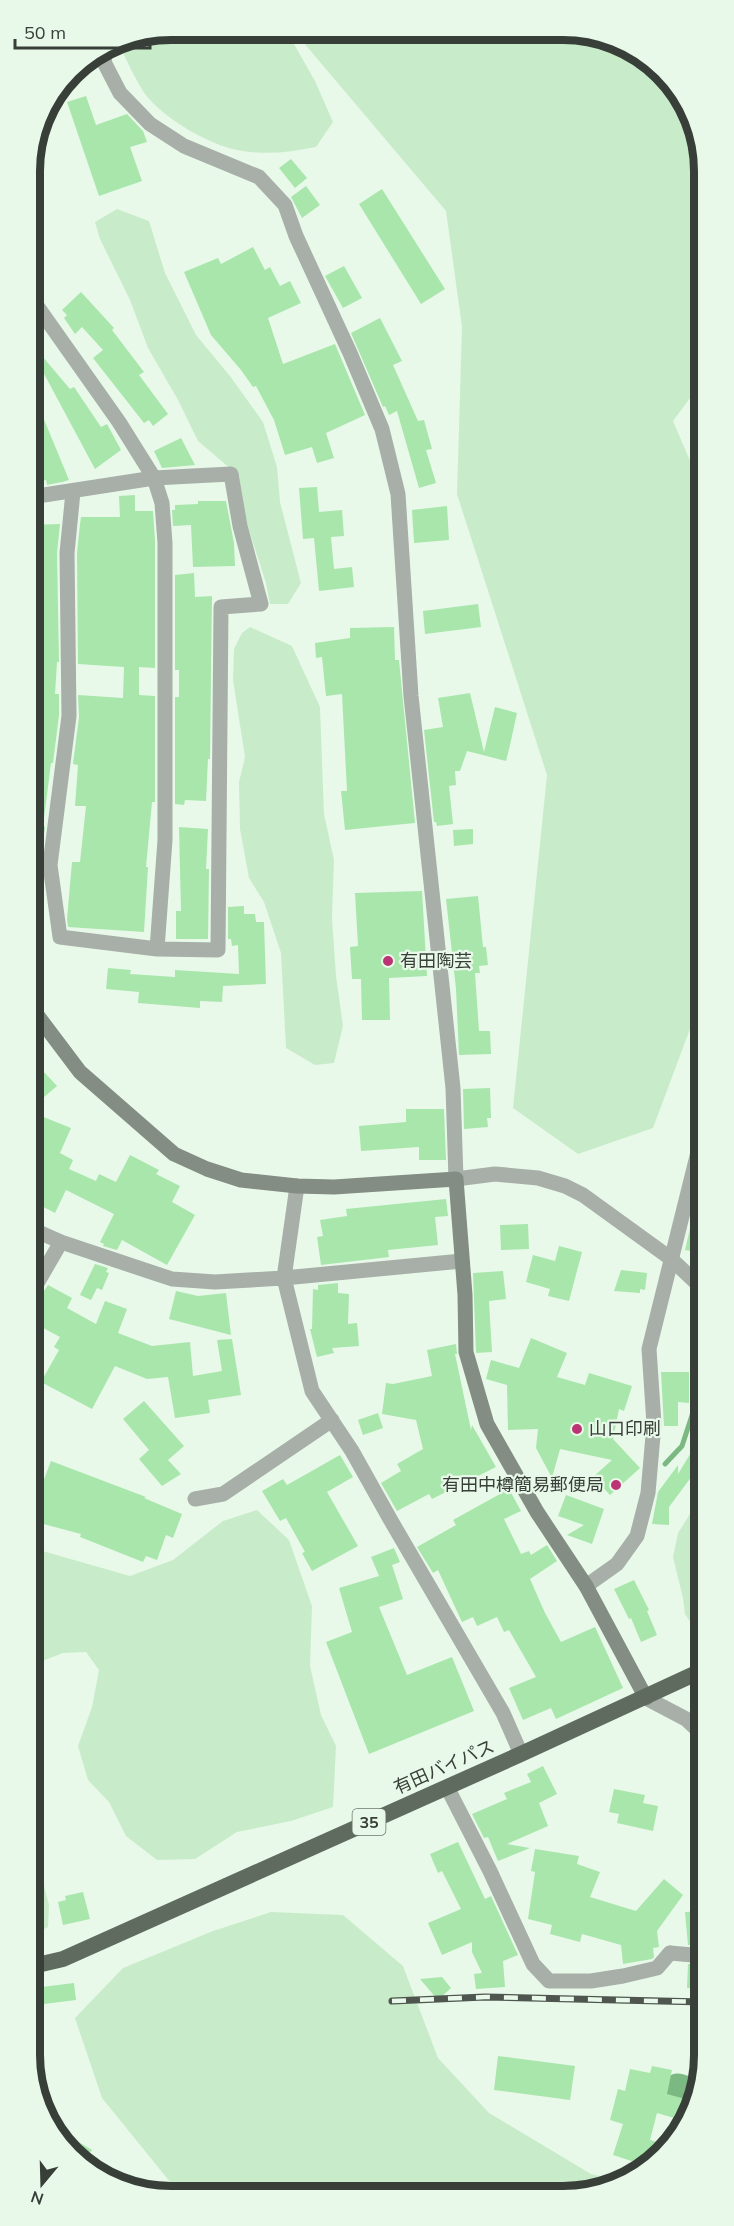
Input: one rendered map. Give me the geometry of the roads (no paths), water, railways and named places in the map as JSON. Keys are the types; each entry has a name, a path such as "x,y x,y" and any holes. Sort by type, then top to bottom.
{"highway":[{"name":"有田バイパス","path":"40,1964 63,1959 693,1675"}],"main road":[{"path":"41,1019 81,1072 174,1154 207,1169 240,1180 297,1186 334,1187 456,1179 465,1295 466,1353 487,1424 537,1512 586,1586 646,1698"}],"street":[{"path":"104,60 120,93 150,124 184,146 259,177 285,205 296,236 350,352 382,429 398,494 411,696 453,1088 456,1179 495,1174 538,1178 565,1186 583,1195 670,1258 693,1280"},
{"path":"41,311 119,422 154,478 162,503 165,543 165,840 158,948"},
{"path":"41,496 154,478 231,474 240,526 261,604 221,607 218,950 158,948 60,937 50,865 69,716 67,553 73,492"},
{"path":"586,1586 617,1564 637,1536 648,1493 654,1424 649,1349 693,1168"},
{"path":"297,1186 284,1278 312,1391 352,1451 503,1713 521,1754"},
{"path":"40,1233 61,1242 172,1279 215,1282 284,1278 462,1261"},
{"path":"40,1277 61,1242"},
{"path":"195,1499 223,1494 332,1420"},
{"path":"646,1698 686,1719 693,1725"},
{"path":"447,1787 490,1871 533,1964 549,1981 591,1981 623,1976 657,1968 670,1953 693,1955"}],"waterway":[{"path":"665,1464 682,1446 693,1411"},
{"path":"678,2090 688,2093"}],"railway":[{"path":"392,2001 485,1997 693,2002"}],"place":[{"name":"有田陶芸","path":"388,961"},
{"name":"山口印刷","path":"577,1429"},
{"name":"有田中樽簡易郵便局","path":"616,1485"}]}
